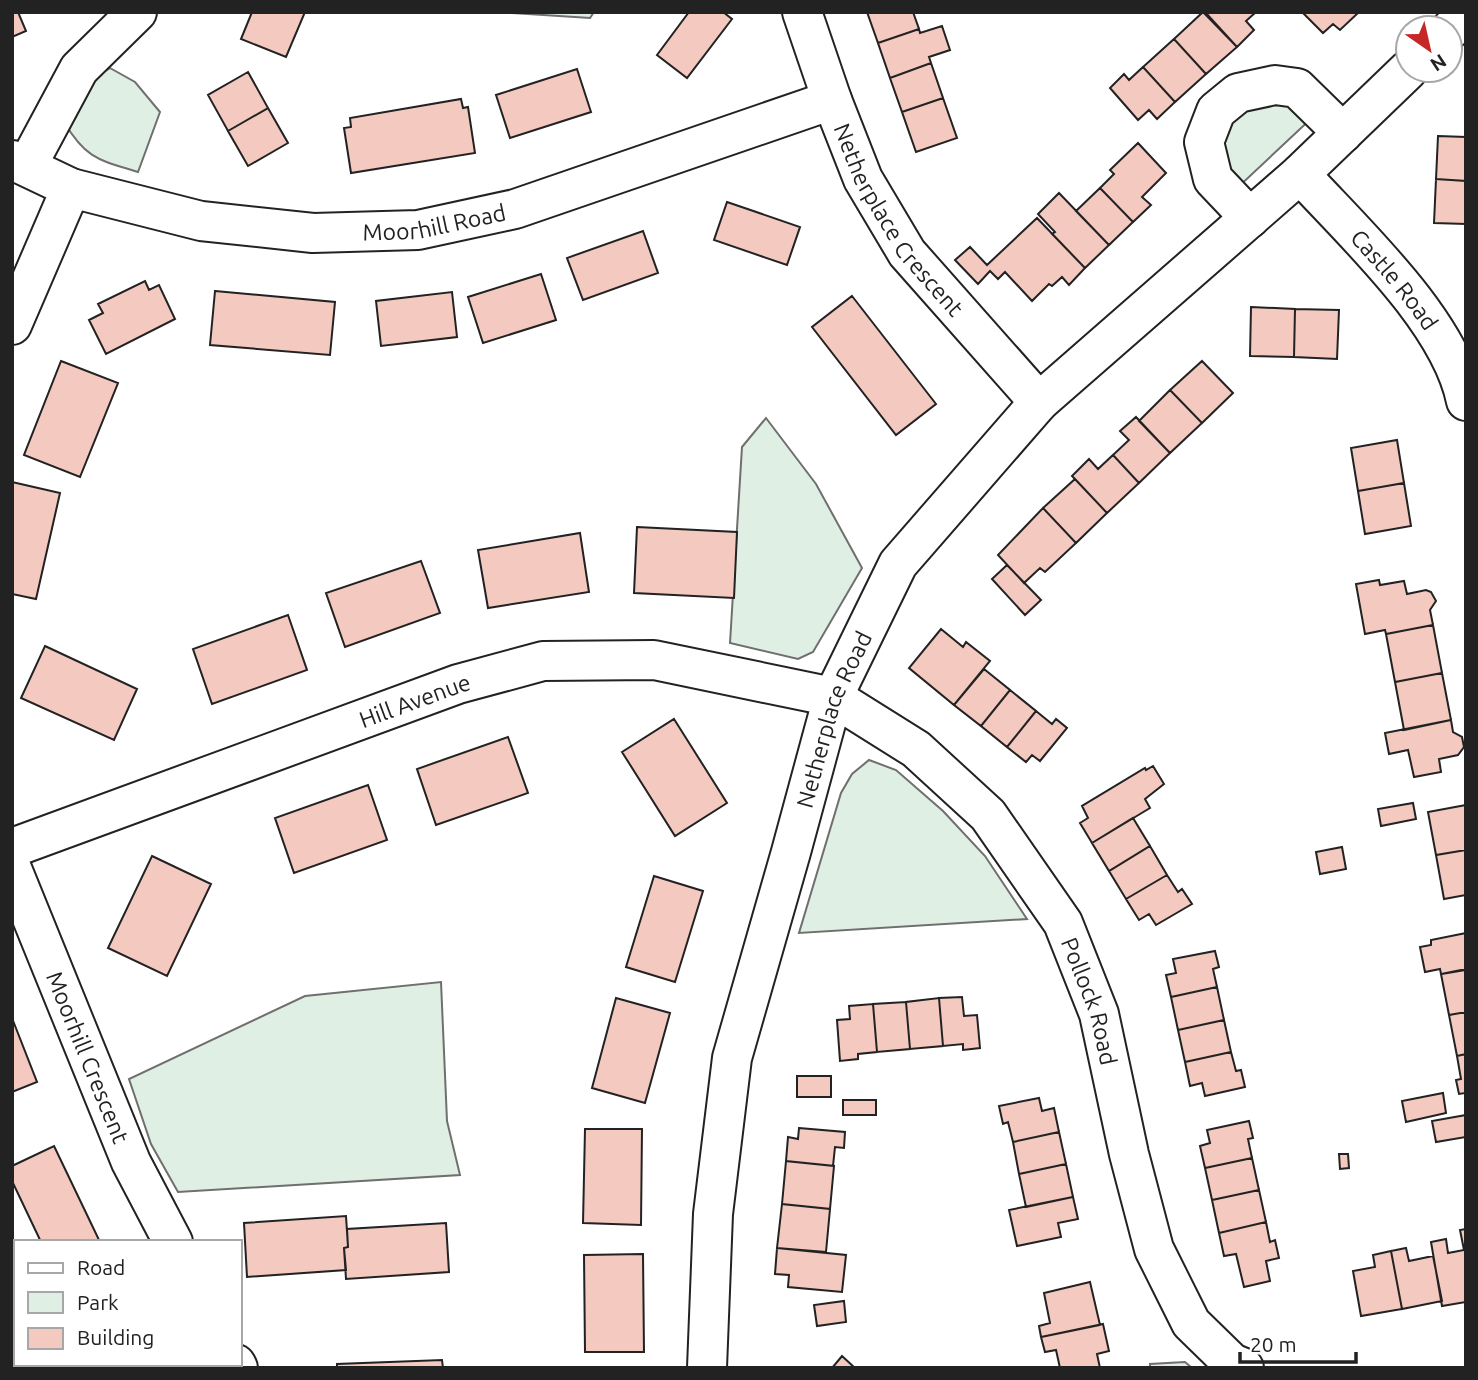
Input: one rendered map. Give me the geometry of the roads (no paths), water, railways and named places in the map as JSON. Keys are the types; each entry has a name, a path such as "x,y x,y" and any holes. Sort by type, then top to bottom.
{"street":[{"name":"Moorhill Road","path":"137,12 79,69 20,163 71,188 201,221 313,233 418,230 515,209 832,100"},
{"name":"Netherplace Crescent","path":"802,12 863,179 907,253 1039,402"},
{"name":"Netherplace Road","path":"708,1366 713,1214 732,1058 833,697 898,564 1039,402 1300,174 1394,84"},
{"path":"1250,218 1213,179 1205,142 1216,111 1238,93 1275,85 1297,89 1343,133"},
{"name":"Castle Road","path":"1300,174 1394,278 1434,327 1452,357 1466,401"},
{"path":"12,325 71,188"},
{"name":"Hill Avenue","path":"12,848 458,684 543,661 654,660 833,697"},
{"name":"Pollock Road","path":"833,697 916,749 988,815 1063,923 1099,1014 1129,1154 1154,1249 1191,1323 1232,1363 1244,1368"},
{"name":"Moorhill Crescent","path":"12,869 131,1162 172,1240"}]}
